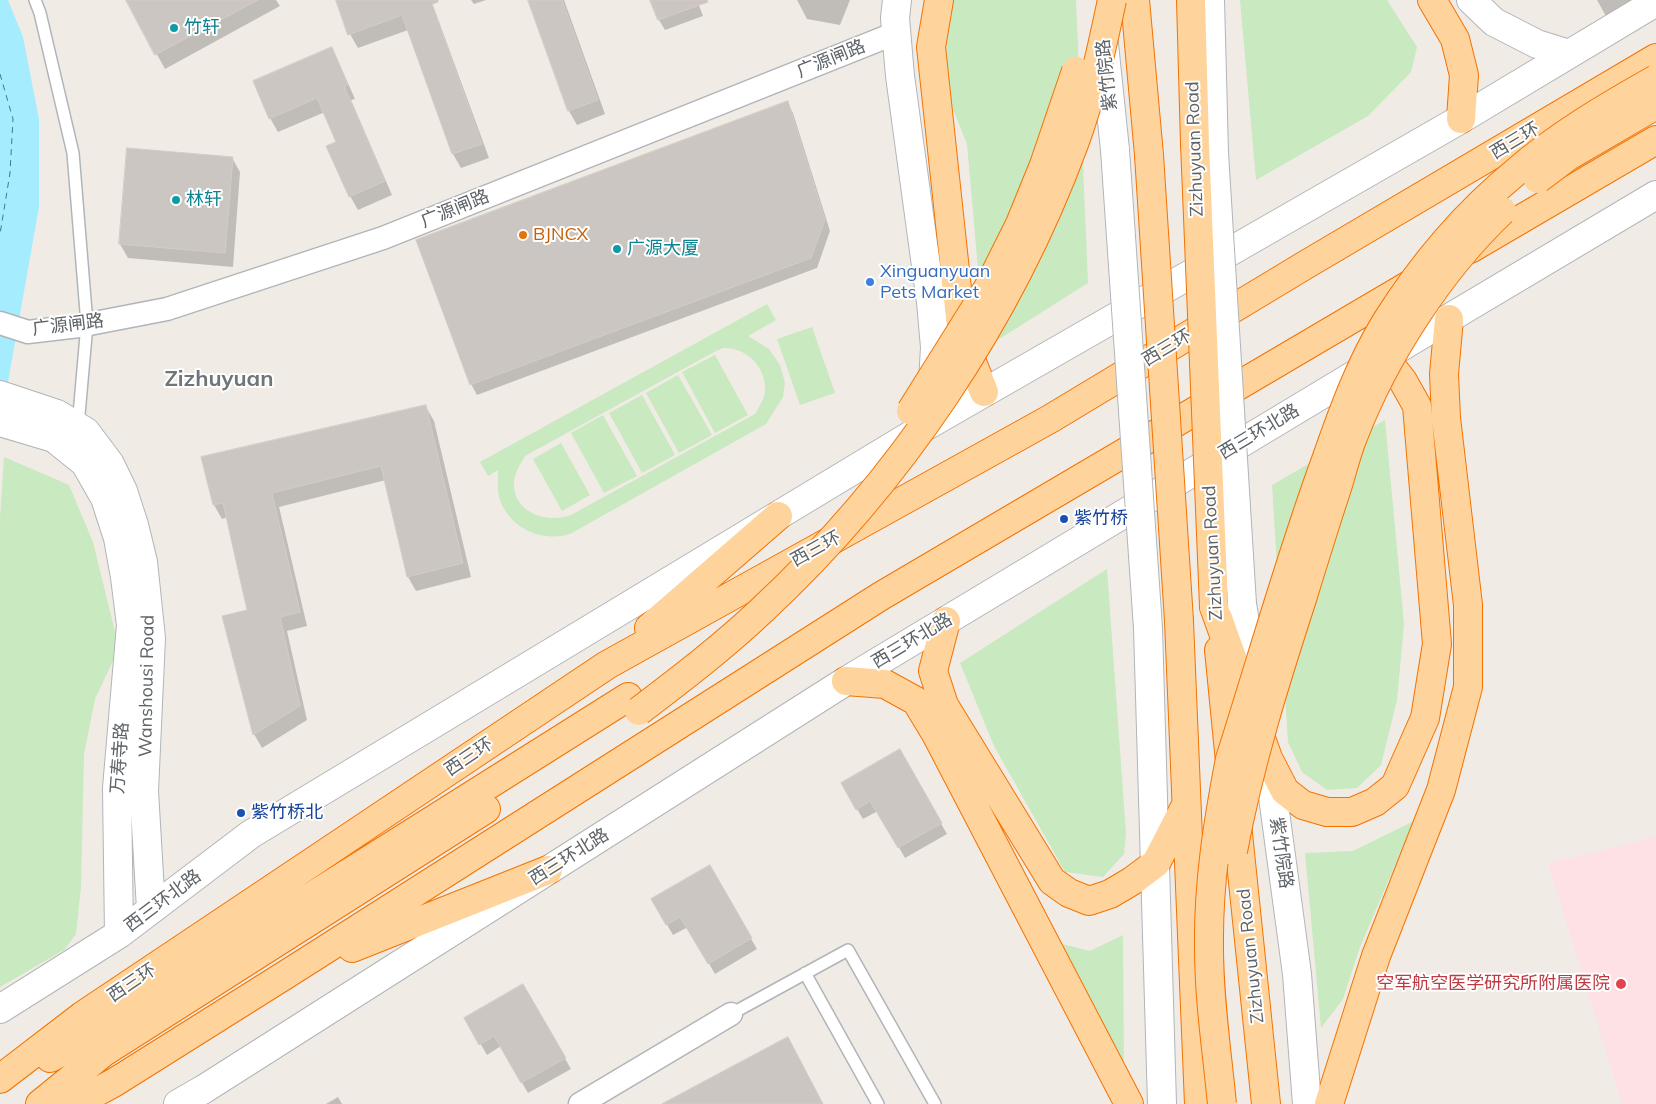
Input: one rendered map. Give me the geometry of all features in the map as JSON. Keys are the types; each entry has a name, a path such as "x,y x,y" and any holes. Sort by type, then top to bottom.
{"highway":[{"path":"939,0 931,47 960,317 972,362 984,392"},
{"path":"40,1104 104,1052 633,704 742,604 794,553 871,464 920,400 988,288 1020,224 1044,165 1086,42 1095,0"},
{"path":"0,1086 93,1034 702,663 762,611 857,510 901,456 936,408 977,346 1044,218 1074,143 1096,70 1112,0"},
{"path":"1135,0 1149,155 1179,621 1199,1104"},
{"name":"Zizhuyuan Road","path":"1191,0 1205,148 1214,607 1266,1104"},
{"path":"1432,0 1454,39 1464,75 1461,119"},
{"name":"西三环","path":"0,1079 82,1016 607,665 1050,419 1307,264 1656,58"},
{"path":"1222,1104 1209,948 1213,865 1230,759 1312,497 1358,376 1385,323 1430,259 1469,216 1516,171 1550,146 1606,108 1656,79"},
{"path":"1240,1104 1232,1029 1227,948 1230,868 1242,802 1262,724 1353,436 1380,378 1410,324 1446,274 1480,232 1526,188 1567,157 1656,105"},
{"path":"75,1104 115,1082 290,972 881,596 1656,140"},
{"path":"1329,1104 1376,956 1441,790 1468,687 1468,605 1446,418 1444,374 1449,319"},
{"path":"1214,607 1268,758 1285,791 1303,805 1327,812 1352,812 1375,802 1395,786 1424,718 1437,644 1416,406 1403,380 1384,356"},
{"path":"607,665 778,516"},
{"path":"946,621 933,671 944,705 1052,880 1069,894 1089,901 1110,894 1132,881 1156,863 1186,805"},
{"path":"846,681 885,684 916,701 940,743 1129,1104"},
{"path":"290,972 548,870"}],"street":[{"path":"898,0 894,18 931,302 935,347 933,385 926,426"},
{"name":"紫竹院路","path":"1100,0 1115,150 1148,628 1156,863"},
{"path":"1205,148 1210,0"},
{"path":"1471,0 1494,22 1537,44 1569,54 1656,2"},
{"name":"广源闸路","path":"0,323 28,332 87,324 167,309 383,238 896,34"},
{"name":"西三环北路","path":"0,1009 119,934 251,834 926,426 1461,119 1569,54"},
{"name":"Zizhuyuan Road","path":"1205,148 1242,604"},
{"name":"西三环北路","path":"178,1104 209,1097 548,870 846,681 1384,356 1656,195"},
{"name":"Wanshousi Road","path":"8,411 57,414 86,432 113,470 123,491 143,562 151,638 144,791 151,909"},
{"name":"万寿寺路","path":"8,411 54,438 85,463 105,498 118,538 125,577 130,625 116,788 119,934"},
{"name":"紫竹院路","path":"1242,604 1268,758 1297,974 1307,1104"},
{"path":"1156,863 1162,1104"},
{"path":"580,1104 731,1014"}],"lane":[{"path":"35,0 40,13 73,153 87,324 78,428"},
{"path":"731,1014 848,950 935,1104"},
{"path":"805,973 878,1104"}],"shaded area":[{"name":"空军航空医学研究所附属医院","path":"1656,837 1656,1104 1622,1104 1548,863"}],"green space":[{"path":"952,0 1076,0 1088,283 985,348 967,144 942,82"},
{"path":"1240,0 1387,0 1417,47 1411,72 1368,116 1256,180"},
{"path":"767,304 776,320 748,336 769,349 780,365 785,383 783,397 766,424 570,534 548,536 537,534 518,524 503,508 499,497 498,470 488,476 480,462","holes":["723,348 732,349 747,355 759,367 763,375 765,392 755,414 571,515 552,518 542,517 525,508 519,501 515,492 514,481 525,456 714,352"]},
{"path":"812,327 835,393 800,405 777,339"},
{"path":"715,355 748,415 715,433 682,372"},
{"path":"678,375 712,435 679,453 646,393"},
{"path":"642,395 675,455 642,473 609,413"},
{"path":"603,415 637,476 604,493 571,433"},
{"path":"1385,420 1404,624 1397,700 1381,765 1357,788 1327,790 1302,772 1288,742 1272,485"},
{"path":"561,443 590,495 562,511 533,459"},
{"path":"4,457 69,485 93,542 119,648 95,699 84,754 81,887 76,934 64,950 0,987 0,518"},
{"path":"1107,569 1126,834 1124,854 1103,877 1065,872 994,746 960,663"},
{"path":"1414,821 1360,947 1343,999 1321,1028 1305,853 1353,851"},
{"path":"1123,935 1124,1075 1062,944 1090,951"}],"water":[{"path":"0,0 8,0 23,37 39,119 39,207 0,427"}],"building":[{"name":"竹轩","path":"126,0 258,0 155,55"},
{"path":"336,0 438,0 438,2 432,4 482,144 452,154 402,15 348,35"},
{"path":"528,0 562,0 598,100 568,111"},
{"path":"650,0 707,0 708,2 658,20"},
{"path":"332,47 348,85 344,86 385,181 349,197 326,146 336,142 317,98 269,119 253,81"},
{"name":"广源大厦","path":"788,101 825,220 811,258 470,385 416,240"},
{"name":"林轩","path":"127,148 233,157 225,253 119,244"},
{"path":"426,405 463,563 407,577 381,466 272,493 300,612 280,617 300,706 253,735 222,616 247,610 223,503 213,505 201,457"},
{"path":"900,749 942,823 898,848 870,801 856,810 841,783"},
{"path":"710,865 752,938 708,964 680,917 666,925 651,899"},
{"path":"523,984 566,1058 521,1083 494,1036 479,1045 464,1018"},
{"path":"788,1037 823,1104 662,1104"}],"ferry route":[{"path":"0,74 13,119 10,173 0,234"}],"place":[{"name":"竹轩","path":"174,28"},
{"name":"林轩","path":"176,200"},
{"name":"BJNCX","path":"523,235"},
{"name":"广源大厦","path":"617,249"},
{"name":"Xinguanyuan Pets Market","path":"870,282"},
{"name":"紫竹桥","path":"1064,519"},
{"name":"紫竹桥北","path":"241,813"},
{"name":"空军航空医学研究所附属医院","path":"1621,984"}],"district":[{"name":"Zizhuyuan","path":"219,379"}]}
